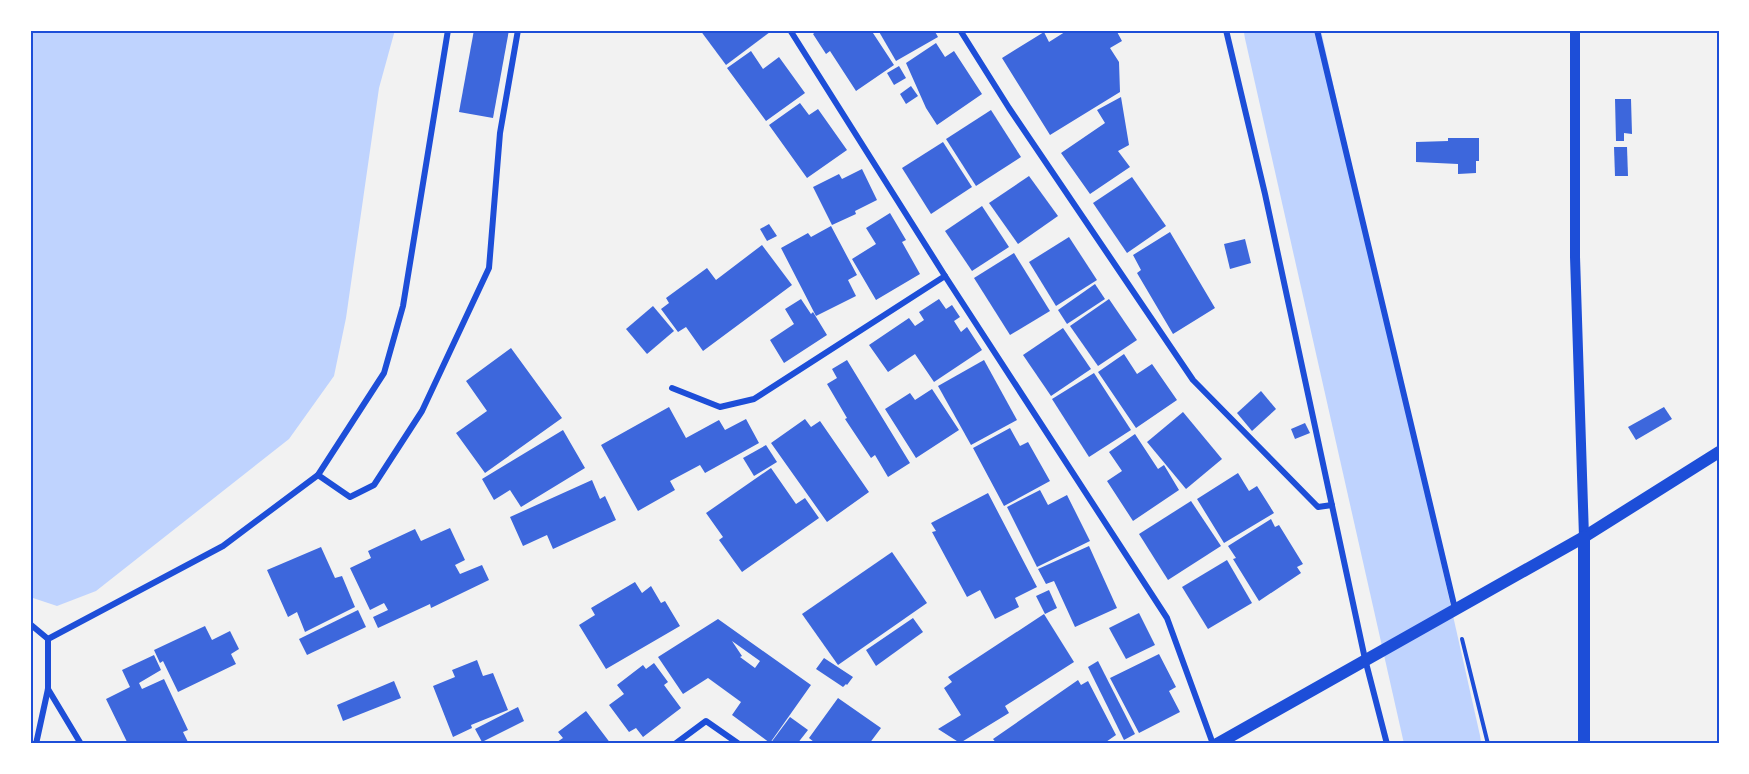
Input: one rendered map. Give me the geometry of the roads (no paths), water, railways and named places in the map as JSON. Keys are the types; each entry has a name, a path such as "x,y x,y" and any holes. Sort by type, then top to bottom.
{"main road":[{"path":"1215,744 1584,537 1719,452"},
{"path":"1584,537 1584,744"}],"street":[{"path":"48,639 223,546 318,475 384,373 403,306 448,30"},
{"path":"318,475 350,497 374,485 422,411 489,268 500,133 518,30"},
{"path":"790,30 945,276 1167,618 1215,744"},
{"path":"960,30 1009,108 1193,380 1318,507 1332,505"},
{"path":"1226,30 1265,194 1365,659 1387,744"},
{"path":"1317,30 1450,612"},
{"path":"1575,30 1575,257 1584,537"},
{"path":"672,388 720,407 754,399 945,276"},
{"path":"30,624 48,639"},
{"path":"36,744 48,689 48,639"},
{"path":"48,689 81,744"},
{"path":"675,744 706,721 739,744"}],"water":[{"path":"30,30 395,30 379,88 346,318 334,376 289,439 96,591 57,606 30,597"}],"waterway":[{"path":"1282,30 1443,744"}]}
